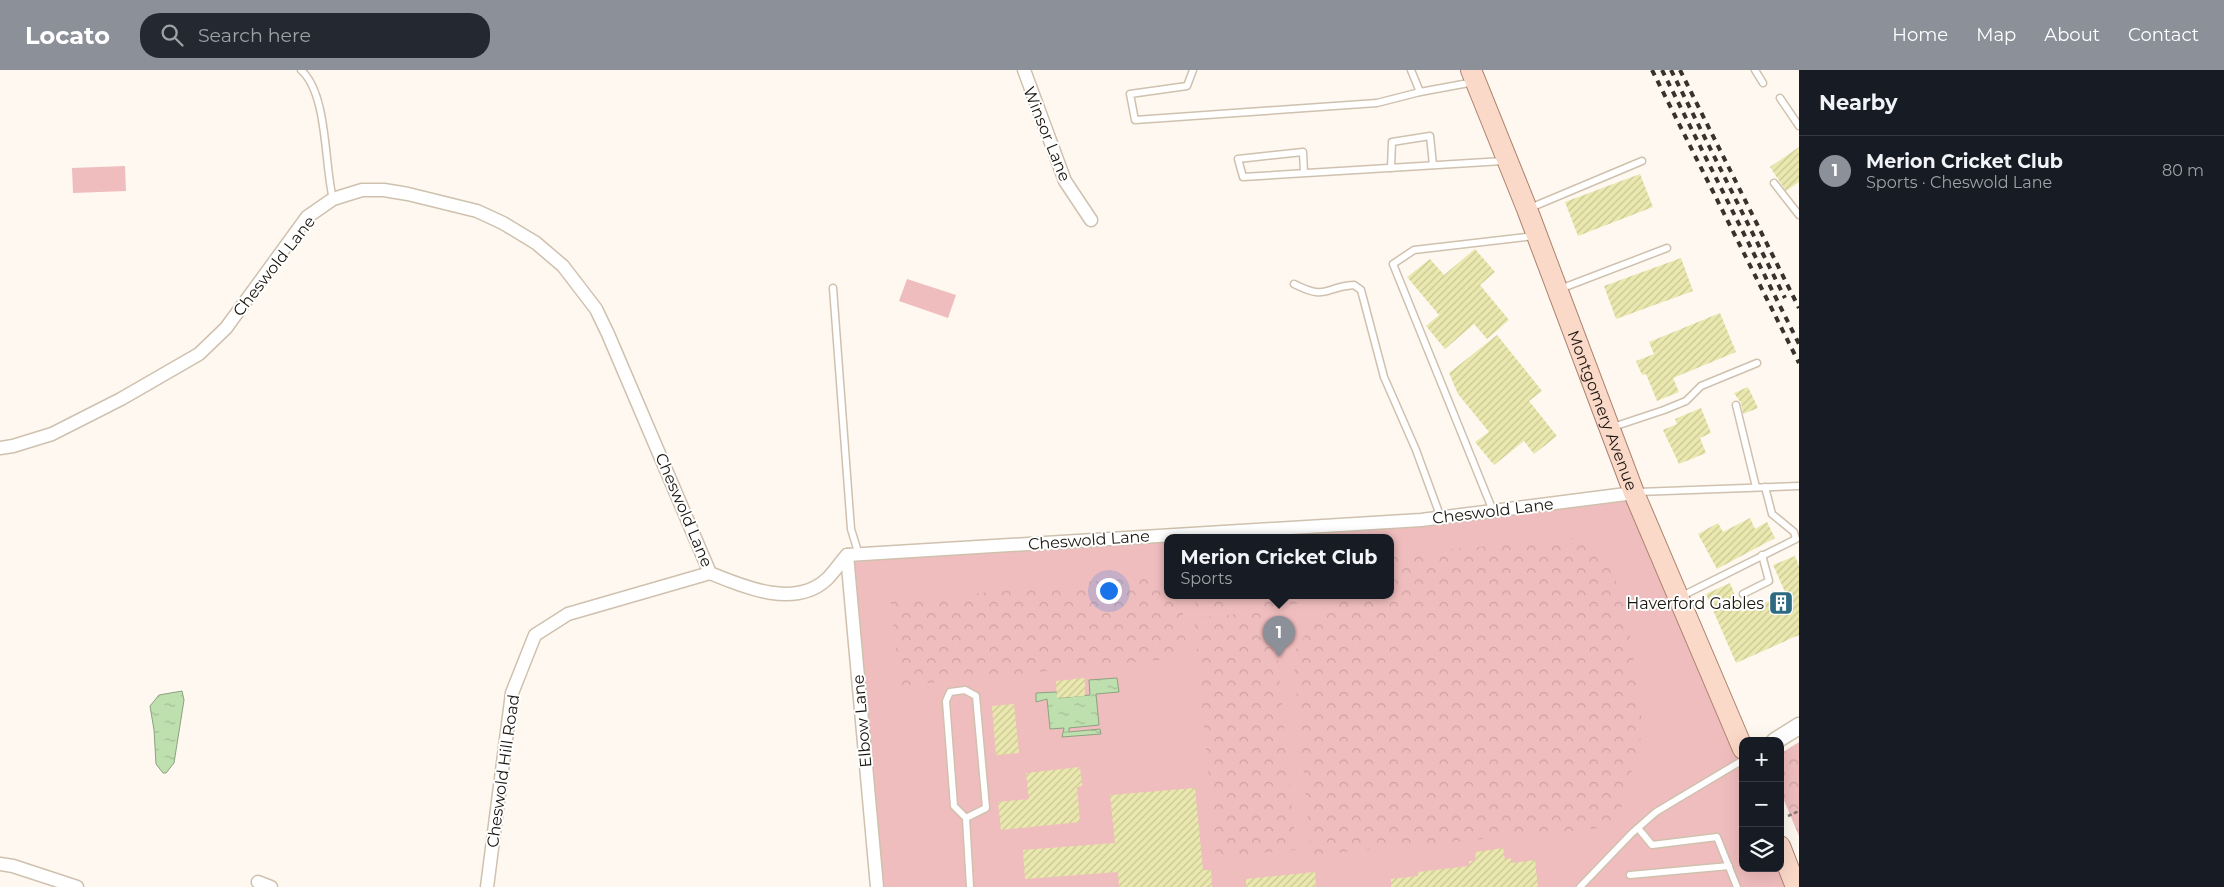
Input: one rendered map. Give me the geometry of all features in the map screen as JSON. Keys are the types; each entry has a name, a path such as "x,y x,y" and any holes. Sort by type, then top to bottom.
{"main road":[{"name":"Montgomery Avenue","path":"1473,76 1527,209 1634,493 1739,740"},
{"path":"1784,856 1796,887"}],"street":[{"name":"Winsor Lane","path":"1024,70 1026,80 1065,181 1091,220"},
{"name":"Cheswold Lane","path":"0,448 52,434 122,399 199,354 226,328 307,217 333,199 362,190 384,190 477,211 536,243 563,266 596,308 710,573 757,591 805,592 826,580 853,555 1164,535"},
{"name":"Cheswold Lane","path":"1187,534 1441,518 1634,493"},
{"name":"Elbow Lane","path":"853,555 877,887"},
{"name":"Cheswold Hill Road","path":"487,887 512,693 535,635 568,614 710,573"},
{"path":"1781,737 1799,726"},
{"path":"0,864 13,866 77,887"},
{"path":"258,882 270,887"}],"lane":[{"path":"301,70 314,88 320,113 328,178 333,199"},
{"path":"1193,70 1187,86 1130,94 1135,120 1377,102 1420,92 1473,76"},
{"path":"1411,70 1420,92"},
{"path":"1755,70 1763,83"},
{"path":"1780,98 1799,126"},
{"path":"1391,168 1392,142 1430,136 1433,165"},
{"path":"1304,173 1302,152 1238,159 1243,177 1507,161"},
{"path":"1527,209 1642,160"},
{"path":"1774,183 1799,215"},
{"path":"1493,511 1393,264 1414,250 1536,236"},
{"path":"1557,291 1667,248"},
{"path":"1294,284 1313,294 1354,285 1361,290 1384,377 1416,450 1441,518"},
{"path":"833,288 853,555"},
{"path":"1609,428 1686,401 1701,386 1756,362"},
{"path":"1736,406 1756,487"},
{"path":"1634,493 1799,486"},
{"path":"1679,598 1796,539 1794,532 1772,514 1765,487"},
{"path":"1743,594 1769,582 1762,555"},
{"path":"966,818 986,808 976,696 965,690 950,692 946,701 954,806 966,818 970,887"},
{"path":"1580,887 1656,812 1739,762"},
{"path":"1638,828 1652,845 1718,837 1737,887"},
{"path":"1630,876 1729,866"}],"path":[{"path":"1788,816 1799,811"}],"green space":[{"path":"125,166 126,191 73,193 72,168"},
{"path":"907,279 956,295 948,318 899,301"},
{"path":"1634,493 1739,749 1739,872 1783,872 1795,887 877,887 847,555 1164,536 1164,599 1394,599 1394,534 1191,534 1421,520"},
{"path":"1574,538 1590,542 1603,551 1621,592 1628,620 1643,730 1622,806 1610,825 1601,828 1314,855 1311,853 1293,654 1328,599 1394,599 1394,555"},
{"path":"1164,574 1164,599 1181,599 1187,657 900,686 891,602"},
{"path":"1195,599 1235,599 1236,610 1196,613"},
{"path":"1263,599 1304,599 1304,603 1264,607"},
{"path":"1273,611 1296,850 1216,857 1194,618"},
{"path":"1799,742 1799,836 1784,800 1784,751"}],"water":[{"path":"1117,678 1119,692 1096,694 1099,725 1069,728 1069,732 1100,729 1101,734 1062,737 1064,728 1050,729 1047,699 1036,702 1036,693 1057,692 1058,698 1090,695 1089,680"},
{"path":"182,691 184,700 174,763 166,773 163,773 156,764 154,730 150,706 159,695"}],"building":[{"path":"1799,147 1799,182 1786,191 1770,167"},
{"path":"1640,174 1653,207 1578,236 1565,202"},
{"path":"1475,249 1495,272 1480,285 1509,320 1487,339 1474,324 1445,349 1426,326 1439,315 1407,277 1430,259 1444,275"},
{"path":"1681,258 1693,291 1616,319 1604,286"},
{"path":"1720,313 1736,352 1673,378 1679,392 1657,401 1646,374 1642,375 1636,361 1654,354 1649,342"},
{"path":"1497,335 1542,391 1529,401 1557,436 1534,454 1524,441 1494,465 1475,442 1489,432 1458,394 1449,373"},
{"path":"1748,387 1758,408 1743,414 1741,403 1734,393"},
{"path":"1701,408 1711,433 1700,438 1706,453 1679,464 1663,430 1677,424 1675,419"},
{"path":"1750,518 1755,529 1767,522 1775,538 1717,569 1698,534 1718,523 1723,532"},
{"name":"Haverford Gables","path":"1795,556 1799,566 1799,635 1736,663 1706,594 1730,583 1742,612 1786,594 1773,565"},
{"path":"1085,678 1085,696 1057,698 1056,681"},
{"path":"1014,704 1019,753 996,755 992,706"},
{"path":"1080,767 1082,786 1077,787 1080,822 1001,830 998,802 1029,799 1026,773"},
{"path":"1195,788 1203,870 1211,870 1212,887 1119,887 1118,872 1025,879 1023,850 1115,843 1110,795"},
{"path":"1503,848 1505,860 1511,858 1511,863 1535,860 1538,887 1391,887 1391,879 1418,876 1418,872 1469,866 1469,861 1475,861 1476,852"},
{"path":"1315,872 1316,887 1246,887 1246,879"}],"railway":[{"path":"1652,70 1799,363"},
{"path":"1662,70 1799,344"},
{"path":"1671,70 1785,298"},
{"path":"1680,70 1799,308"}],"place":[{"name":"Haverford Gables","path":"1781,603"},
{"name":"Merion Cricket Club","path":"1279,657"}]}
